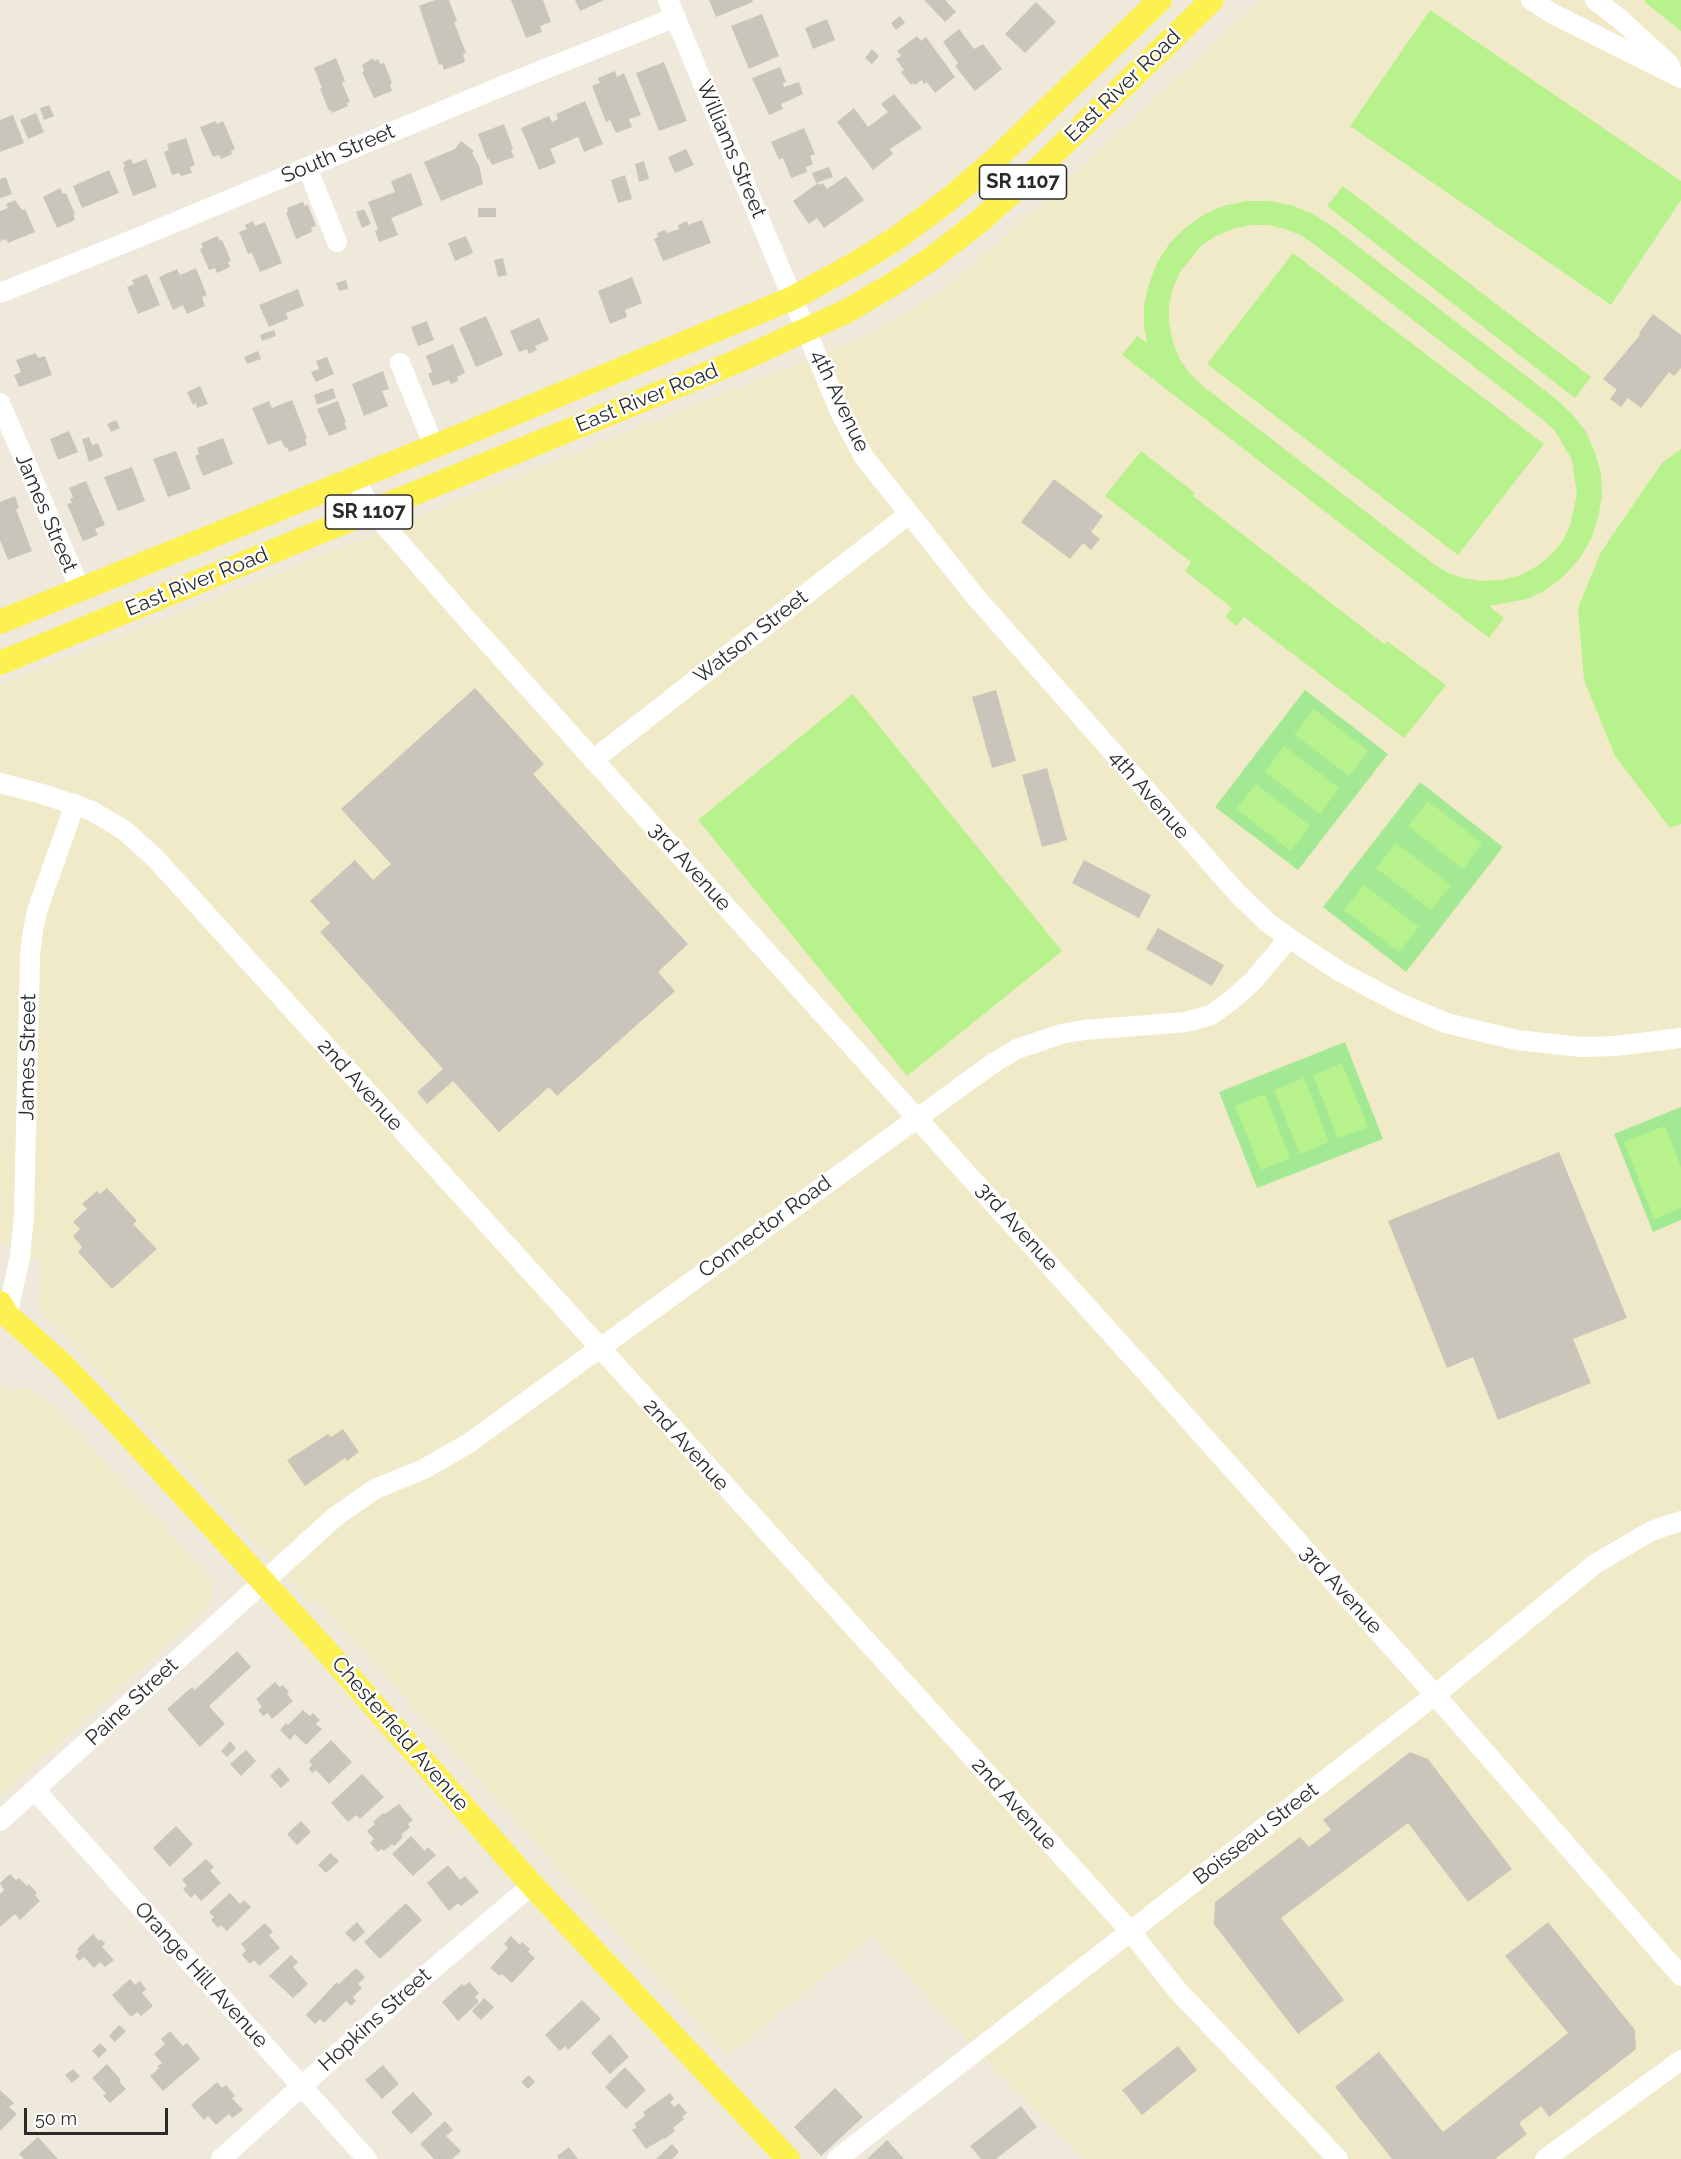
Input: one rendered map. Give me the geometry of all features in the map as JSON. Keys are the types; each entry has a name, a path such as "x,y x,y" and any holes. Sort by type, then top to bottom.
{"main road":[{"name":"East River Road","path":"0,622 793,298 897,238 947,201 996,159 1160,0"},
{"name":"East River Road","path":"0,663 738,361 847,311 931,259 980,221 1040,167 1212,0"},
{"name":"Chesterfield Avenue","path":"2,1311 64,1366 116,1420 322,1646 532,1885 788,2159"}],"street":[{"path":"1531,0 1573,24 1681,77"},
{"path":"1595,0 1621,20 1681,77"},
{"name":"Williams Street","path":"672,9 793,298"},
{"name":"South Street","path":"0,293 505,85 672,9"},
{"path":"307,167 337,242"},
{"name":"4th Avenue","path":"793,298 853,439 864,457 1002,627 1206,859 1238,894 1289,938 1364,986 1446,1023 1546,1045 1615,1047 1681,1038"},
{"path":"400,363 434,446"},
{"name":"James Street","path":"0,403 80,589"},
{"name":"3rd Avenue","path":"356,478 372,511 593,760 917,1117 1435,1695 1681,1976"},
{"name":"Watson Street","path":"593,760 909,514"},
{"name":"2nd Avenue","path":"0,783 75,804 107,819 124,830 155,858 1131,1932 1178,1991 1338,2159"},
{"name":"James Street","path":"2,1311 20,1257 24,1215 30,956 33,930 38,908 75,804"},
{"name":"Connector Road","path":"262,1582 336,1516 375,1489 424,1469 454,1452 992,1064 1017,1049 1037,1041 1084,1030 1185,1022 1211,1015 1253,981 1289,938"},
{"name":"Boisseau Street","path":"837,2159 1435,1695 1595,1564 1651,1531 1681,1521"},
{"name":"Paine Street","path":"0,1821 262,1582"},
{"name":"Orange Hill Avenue","path":"35,1790 300,2087 368,2159"},
{"name":"Hopkins Street","path":"221,2159 406,1992 532,1885"},
{"path":"1545,2159 1681,2060"}],"shaded area":[{"path":"1260,0 1681,0 1681,2159 1083,2159 967,2040 872,1936 728,2056 318,1601 313,1605 38,1307 42,1264 0,1242 0,685 866,336 942,291 1048,198"},
{"path":"0,1383 9,1391 31,1388 55,1407 214,1582 209,1607 0,1797"}],"green space":[{"path":"1644,0 1681,0 1681,31 1646,3"},
{"path":"1430,10 1681,181 1681,200 1611,305 1350,126"},
{"path":"1343,186 1591,377 1575,398 1327,206"},
{"path":"1246,201 1269,201 1291,205 1329,224 1556,399 1585,430 1595,452 1601,474 1602,496 1591,539 1580,558 1565,575 1546,590 1527,599 1489,606 1504,618 1489,638 1122,355 1137,336 1147,343 1144,305 1157,263 1169,244 1203,215 1223,206","holes":["1250,225 1268,225 1300,235 1314,244 1555,431 1572,460 1577,494 1570,526 1562,542 1551,555 1519,576 1501,580 1481,581 1446,572 1191,375 1180,360 1169,323 1169,305 1180,272 1202,245 1216,236"]},
{"path":"1293,253 1544,444 1458,555 1207,364"},
{"path":"1681,449 1681,824 1670,828 1615,756 1584,680 1578,608 1601,552 1662,463"},
{"path":"1141,451 1195,493 1193,496 1384,644 1387,641 1446,685 1404,738 1244,617 1236,626 1225,617 1232,608 1185,571 1191,562 1105,496"},
{"path":"1305,690 1388,754 1298,870 1215,807"},
{"path":"853,694 1062,951 907,1076 698,820"},
{"path":"1314,709 1368,751 1349,776 1294,734"},
{"path":"1284,746 1339,788 1320,814 1265,772"},
{"path":"1420,782 1503,847 1406,972 1323,907"},
{"path":"1256,784 1310,826 1291,851 1236,809"},
{"path":"1428,801 1482,843 1463,869 1408,826"},
{"path":"1396,843 1451,885 1431,910 1376,868"},
{"path":"1364,885 1419,927 1399,952 1344,910"},
{"path":"1345,1042 1383,1139 1257,1188 1219,1092"},
{"path":"1342,1063 1368,1127 1338,1138 1313,1075"},
{"path":"1304,1078 1329,1142 1300,1154 1274,1090"},
{"path":"1265,1094 1290,1158 1261,1170 1235,1106"},
{"path":"1681,1107 1681,1220 1653,1232 1614,1134"},
{"path":"1665,1126 1681,1167 1681,1208 1654,1219 1624,1142"}],"building":[{"path":"435,0 449,0 457,21 454,22 466,53 463,54 465,62 444,70 442,64 439,65 419,6"},
{"path":"511,0 543,0 551,22 540,26 542,32 526,38"},
{"path":"575,0 604,0 580,11"},
{"path":"709,0 752,0 753,2 716,17"},
{"path":"924,0 945,0 956,12 945,22"},
{"path":"1036,2 1056,22 1025,53 1005,34"},
{"path":"762,14 779,56 749,69 731,26"},
{"path":"900,16 905,23 896,30 891,23"},
{"path":"827,19 835,40 813,49 805,28"},
{"path":"959,29 974,49 983,44 1002,69 975,91 955,66 958,63 943,42"},
{"path":"917,36 921,41 926,37 955,77 935,93 927,82 924,84 922,80 911,85 901,72 904,70 896,59 901,56 897,51"},
{"path":"872,49 879,56 872,64 865,58"},
{"path":"336,58 345,81 342,83 350,102 347,103 348,106 332,113 320,89 322,88 314,68"},
{"path":"373,58 374,61 378,59 380,64 384,63 392,83 390,84 392,91 374,98 362,72 364,71 362,65"},
{"path":"664,62 687,121 659,131 636,73"},
{"path":"780,67 786,82 783,83 784,87 799,82 803,94 781,104 783,109 769,115 752,78"},
{"path":"615,71 617,77 624,73 641,115 629,119 632,127 616,133 610,120 606,122 592,86 600,83 598,78"},
{"path":"894,94 922,128 890,149 893,154 873,170 837,122 854,108 868,127 888,112 881,104"},
{"path":"585,101 603,144 584,152 578,137 550,149 556,163 539,170 521,128 549,116 552,122 558,119 556,114"},
{"path":"49,105 54,116 44,120 40,108"},
{"path":"36,113 44,132 28,139 20,120"},
{"path":"13,115 24,143 0,152 0,120"},
{"path":"216,121 217,124 223,121 235,149 231,151 232,154 221,159 219,155 213,157 200,127"},
{"path":"504,124 514,157 492,165 487,159 478,134"},
{"path":"804,128 815,154 810,156 813,164 806,167 807,172 791,178 783,158 779,160 771,142"},
{"path":"186,138 195,165 190,167 192,173 181,176 179,173 172,175 164,152 169,150 167,144"},
{"path":"461,141 474,151 472,153 479,165 483,184 441,201 424,162 455,149"},
{"path":"686,149 694,165 675,173 668,157"},
{"path":"131,159 133,164 146,159 157,187 133,196 123,168 125,167 123,162"},
{"path":"644,161 649,179 639,182 635,164"},
{"path":"829,167 833,177 816,183 812,173"},
{"path":"109,170 119,193 82,208 73,186"},
{"path":"411,173 423,205 391,218 398,235 379,242 375,231 378,229 368,202 395,192 391,181"},
{"path":"625,175 632,199 618,203 611,180"},
{"path":"846,176 864,200 824,228 817,218 809,224 793,201 818,183 820,185 823,183 827,189"},
{"path":"6,177 12,194 0,198 0,179"},
{"path":"60,188 63,194 66,193 75,214 73,215 75,220 57,228 43,197"},
{"path":"15,200 22,210 25,209 35,232 8,243 6,239 0,241 0,211 8,208 6,204"},
{"path":"303,202 305,206 308,205 316,226 311,228 312,232 296,239 286,213 287,208"},
{"path":"478,208 496,208 496,217 478,217"},
{"path":"364,209 371,224 362,228 356,212"},
{"path":"702,220 711,243 663,261 654,239 658,237 657,233 679,229 678,225 687,221 688,225"},
{"path":"253,221 255,226 265,222 282,263 260,272 252,253 248,254 239,232 247,229 245,225"},
{"path":"218,236 231,261 228,262 230,267 217,273 215,268 209,270 200,249 203,248 201,243"},
{"path":"466,236 473,253 455,261 448,243"},
{"path":"503,258 507,275 498,277 494,260"},
{"path":"196,268 207,295 202,297 205,306 187,314 183,305 173,310 159,277 177,269 180,275"},
{"path":"147,274 160,305 138,314 127,287 134,284 132,280"},
{"path":"632,277 642,303 625,310 627,317 610,324 598,291"},
{"path":"346,280 348,289 339,291 336,283"},
{"path":"298,289 304,306 286,313 288,319 269,327 259,305"},
{"path":"1653,314 1681,335 1681,368 1674,376 1669,372 1641,408 1628,398 1621,407 1610,399 1617,390 1603,379 1640,335 1639,333"},
{"path":"486,316 503,355 476,367 459,328"},
{"path":"539,318 549,340 535,346 537,350 529,354 527,349 519,352 510,331"},
{"path":"427,321 434,340 418,346 411,327"},
{"path":"274,330 276,336 262,341 260,335"},
{"path":"453,344 465,373 457,377 458,381 451,384 449,380 433,386 428,374 432,372 426,356"},
{"path":"258,351 261,359 247,364 244,357"},
{"path":"36,353 38,358 45,356 52,375 19,387 14,375 21,372 16,360"},
{"path":"327,357 334,374 316,382 311,372 319,369 316,361"},
{"path":"383,371 389,389 382,391 388,406 364,416 352,384"},
{"path":"200,386 208,404 197,408 196,403 193,405 187,392"},
{"path":"333,388 336,398 317,405 314,395"},
{"path":"292,400 307,438 305,439 307,445 289,452 281,440 268,445 252,408 269,401 272,408"},
{"path":"338,401 347,429 329,436 317,409"},
{"path":"116,420 120,428 111,432 107,424"},
{"path":"69,431 78,452 58,460 50,439"},
{"path":"89,437 92,445 98,443 103,456 89,462 82,439"},
{"path":"223,438 233,464 203,476 195,456 199,454 197,448"},
{"path":"176,451 191,489 168,497 153,459"},
{"path":"132,467 145,501 118,511 104,477"},
{"path":"1054,479 1103,516 1091,532 1100,539 1091,550 1083,543 1070,559 1021,522"},
{"path":"86,481 105,525 95,529 98,535 83,541 67,504 72,503 70,499 73,497 69,488"},
{"path":"15,496 19,508 16,509 32,551 8,560 0,540 0,502"},
{"path":"475,688 544,764 533,774 688,944 658,972 675,991 557,1096 549,1087 499,1132 453,1081 427,1104 417,1092 443,1069 320,932 330,923 310,901 355,860 373,880 391,864 341,809"},
{"path":"996,690 1016,761 992,768 972,697"},
{"path":"1047,768 1067,840 1042,847 1022,775"},
{"path":"1084,860 1151,895 1139,918 1072,883"},
{"path":"1158,928 1224,965 1212,986 1146,949"},
{"path":"1559,1152 1627,1318 1573,1339 1591,1383 1498,1420 1473,1357 1447,1368 1388,1221"},
{"path":"107,1188 137,1221 133,1224 157,1249 112,1289 78,1252 82,1247 73,1236 80,1229 73,1222 87,1209 82,1204 97,1191 100,1194"},
{"path":"343,1429 359,1452 347,1461 345,1458 305,1486 287,1460 328,1434 331,1437"},
{"path":"237,1651 251,1667 209,1706 225,1724 200,1747 167,1709 192,1687 195,1690"},
{"path":"275,1682 280,1687 283,1685 293,1701 272,1719 268,1713 263,1716 258,1710 262,1707 256,1699"},
{"path":"303,1710 310,1716 313,1713 320,1720 316,1724 322,1729 306,1745 295,1734 290,1740 280,1730"},
{"path":"331,1740 352,1762 329,1784 316,1770 312,1773 309,1769 312,1765 309,1761"},
{"path":"230,1741 236,1748 227,1757 221,1751"},
{"path":"246,1750 256,1761 241,1776 230,1764"},
{"path":"1410,1752 1428,1759 1512,1869 1468,1902 1408,1823 1281,1918 1344,2000 1298,2034 1214,1924 1215,1902 1300,1837 1309,1847 1331,1830 1323,1820"},
{"path":"279,1767 290,1780 281,1788 270,1776"},
{"path":"362,1774 384,1797 360,1819 356,1815 348,1822 331,1803"},
{"path":"399,1804 413,1820 408,1824 410,1827 394,1846 392,1844 384,1851 381,1849 378,1852 370,1843 374,1839 367,1831 383,1813 385,1814"},
{"path":"301,1821 311,1832 297,1845 287,1834"},
{"path":"176,1826 193,1844 170,1867 153,1848"},
{"path":"411,1836 425,1851 428,1847 436,1855 413,1876 392,1854"},
{"path":"330,1853 339,1861 326,1873 318,1865"},
{"path":"206,1859 214,1867 210,1871 221,1883 201,1901 195,1894 191,1898 183,1889 187,1886 182,1880"},
{"path":"448,1865 460,1880 465,1876 479,1892 461,1906 458,1903 449,1911 427,1883"},
{"path":"10,1874 16,1880 19,1878 27,1886 29,1884 37,1893 35,1895 40,1901 20,1920 15,1914 0,1927 0,1894 4,1890 0,1883"},
{"path":"230,1893 240,1904 244,1900 251,1907 227,1931 221,1925 218,1928 211,1920 214,1917 209,1912"},
{"path":"406,1903 422,1920 380,1959 364,1942"},
{"path":"357,1922 365,1932 354,1942 345,1933"},
{"path":"1548,1922 1635,2030 1636,2049 1549,2117 1541,2106 1519,2123 1527,2134 1495,2159 1392,2159 1335,2087 1379,2052 1443,2132 1568,2033 1505,1956"},
{"path":"265,1923 273,1932 269,1935 280,1948 259,1966 254,1960 250,1964 242,1955 246,1950 241,1944"},
{"path":"93,1934 99,1941 101,1939 105,1943 102,1947 114,1960 105,1967 100,1962 94,1968 84,1957 79,1961 75,1956 79,1951 77,1949"},
{"path":"511,1936 520,1945 522,1942 530,1949 528,1952 535,1958 512,1983 502,1974 500,1976 490,1968 508,1948 504,1944"},
{"path":"291,1955 298,1962 293,1967 308,1984 293,1998 269,1976"},
{"path":"356,1968 365,1977 358,1984 362,1988 353,1997 356,2001 351,2006 346,2001 324,2023 320,2019 315,2024 306,2015 337,1982 339,1984"},
{"path":"130,1979 135,1985 140,1981 146,1989 142,1993 153,2006 141,2016 137,2012 131,2017 112,1995"},
{"path":"469,1982 479,1993 475,1997 479,2002 458,2021 442,2002 462,1984 464,1986"},
{"path":"484,1998 494,2007 481,2020 472,2011"},
{"path":"582,2000 601,2019 568,2050 565,2046 560,2051 545,2035"},
{"path":"119,2025 126,2031 115,2042 109,2036"},
{"path":"170,2031 183,2046 187,2043 200,2059 163,2091 150,2076 162,2063 154,2054 165,2044 161,2039"},
{"path":"610,2034 629,2057 610,2074 591,2053"},
{"path":"100,2043 107,2050 99,2058 92,2051"},
{"path":"1178,2046 1197,2070 1142,2115 1122,2090"},
{"path":"107,2064 126,2089 110,2103 103,2096 106,2093 92,2078"},
{"path":"383,2065 399,2084 382,2099 365,2080"},
{"path":"625,2067 646,2090 626,2109 605,2087"},
{"path":"73,2069 80,2076 72,2083 65,2075"},
{"path":"529,2075 535,2082 528,2089 521,2082"},
{"path":"217,2082 222,2088 226,2085 235,2096 232,2098 243,2110 232,2118 229,2114 216,2125 208,2116 204,2120 191,2105"},
{"path":"835,2088 863,2117 821,2156 794,2127"},
{"path":"0,2090 14,2103 9,2107 17,2114 0,2131"},
{"path":"413,2092 433,2114 411,2134 391,2112"},
{"path":"670,2093 674,2099 670,2102 674,2107 679,2103 687,2113 682,2117 684,2119 673,2128 675,2131 646,2149 632,2130 637,2127 634,2124 645,2116 643,2112"},
{"path":"1021,2106 1037,2127 996,2159 981,2159 970,2146"},
{"path":"445,2121 453,2130 446,2136 461,2151 452,2159 434,2159 420,2144"},
{"path":"38,2137 58,2159 24,2159 19,2154"},
{"path":"887,2140 904,2159 867,2159"},
{"path":"672,2144 679,2152 672,2159 656,2159"},
{"path":"569,2147 578,2159 559,2159 557,2156"}]}
